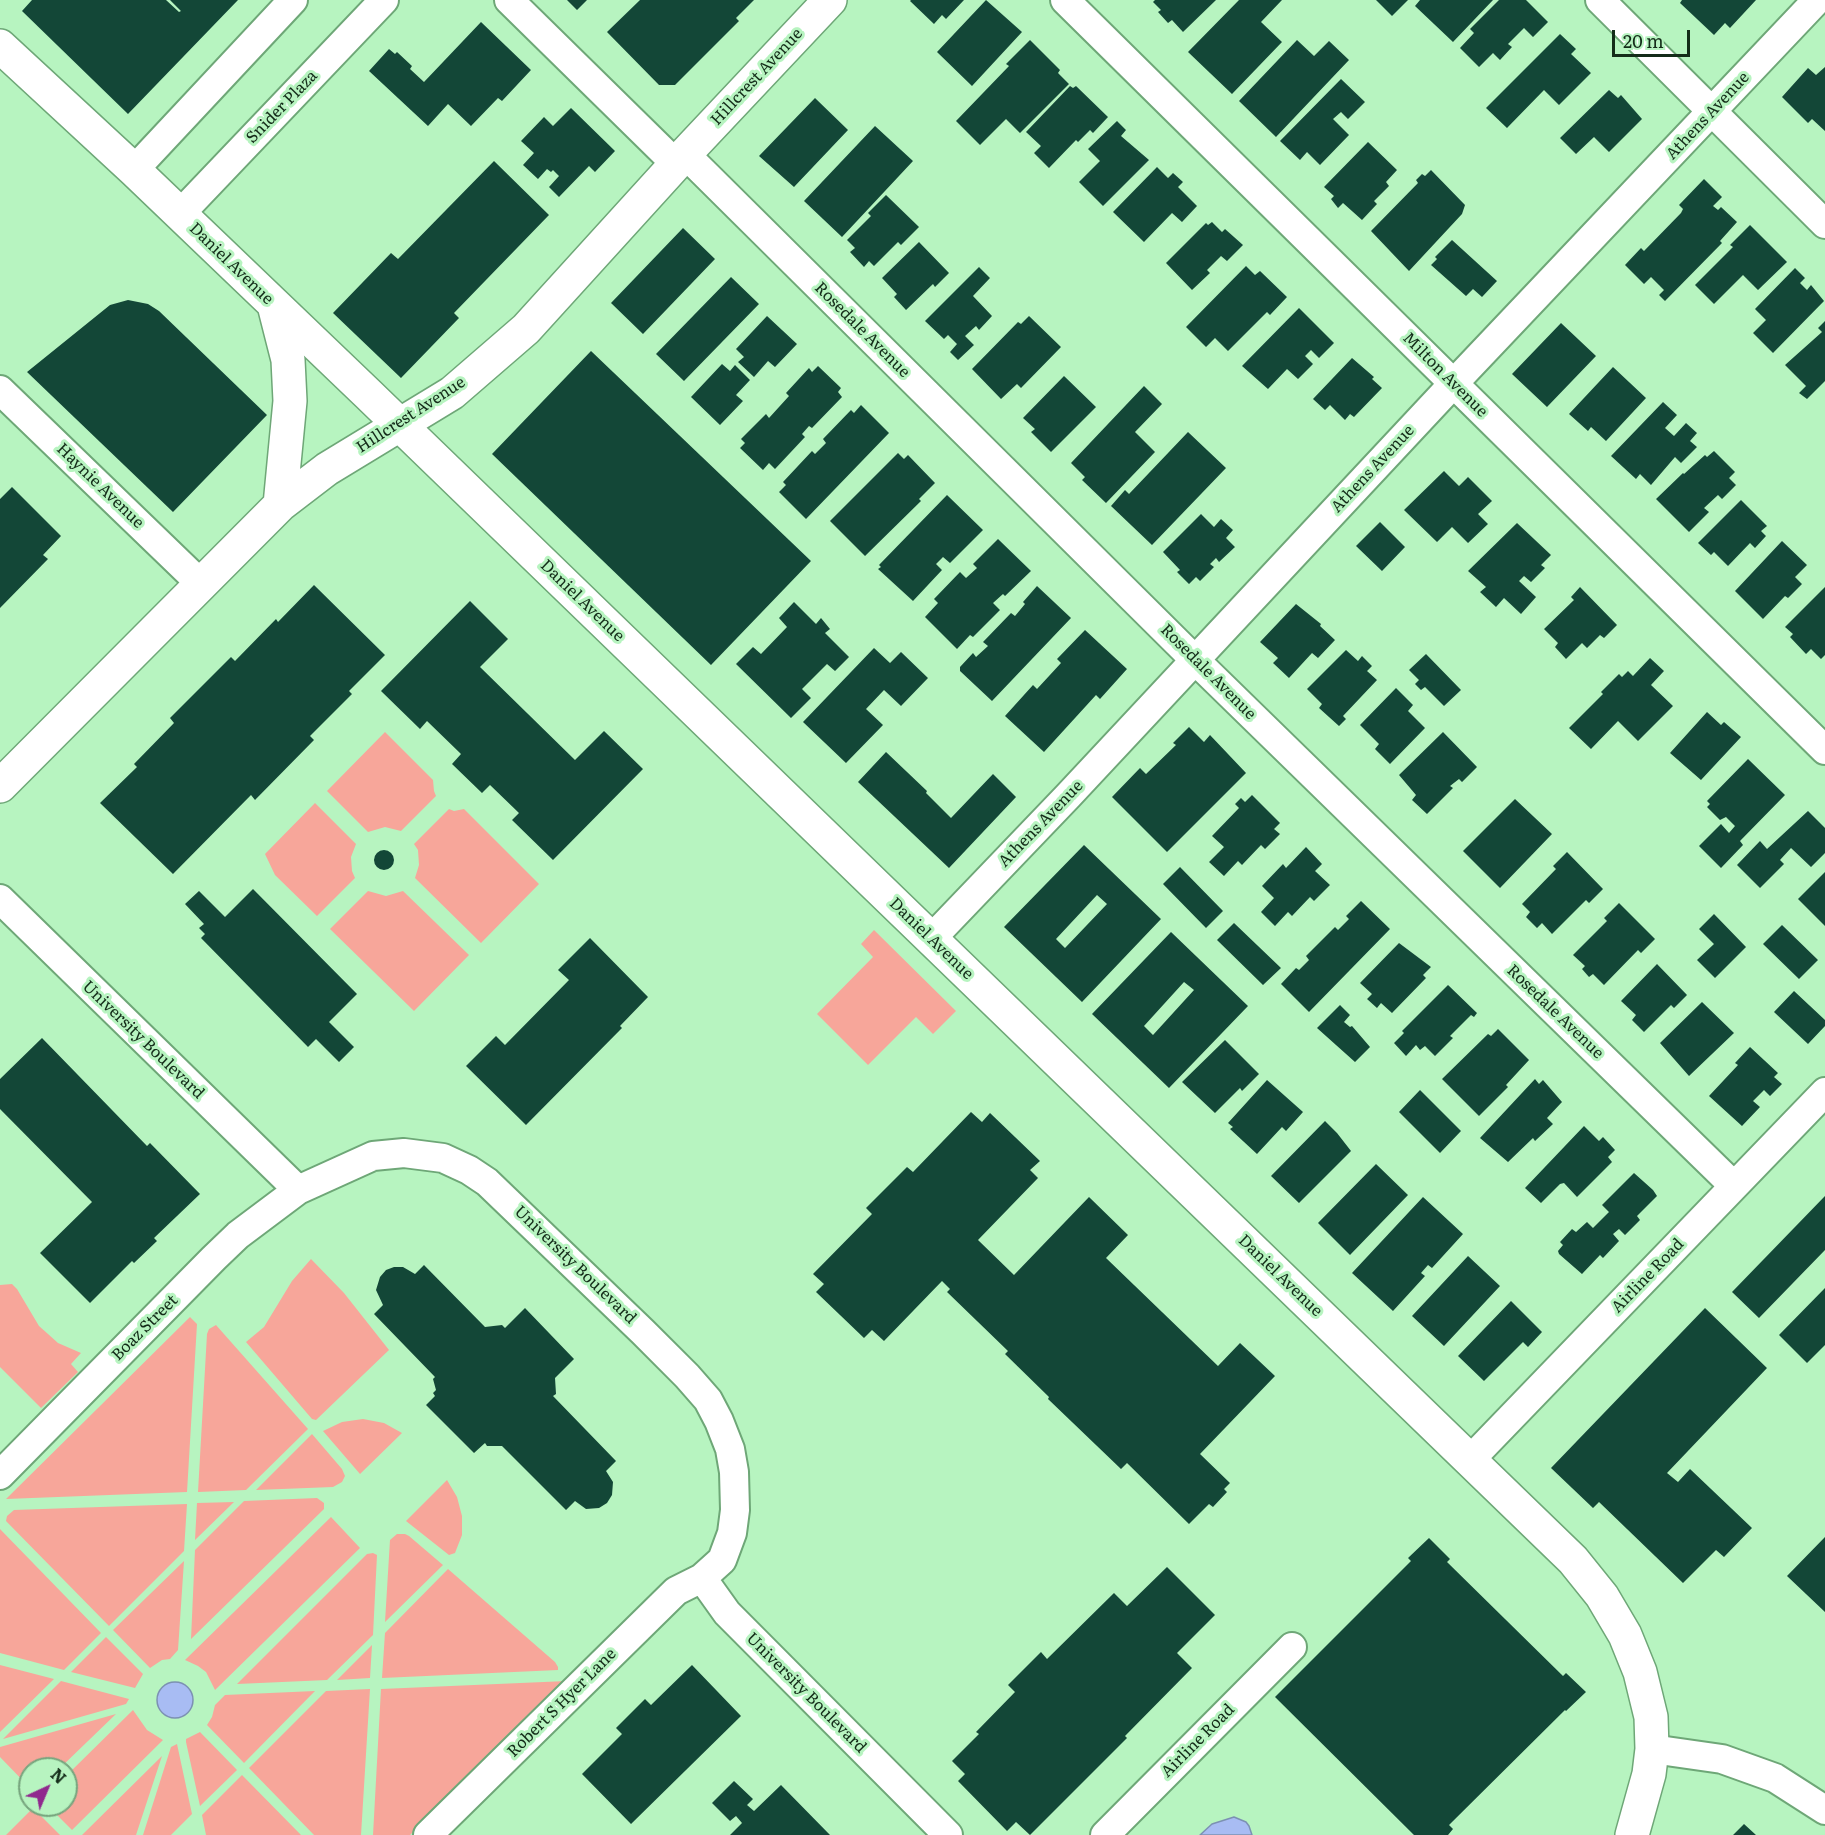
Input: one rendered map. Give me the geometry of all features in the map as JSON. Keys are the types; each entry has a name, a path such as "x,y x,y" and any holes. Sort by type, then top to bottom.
{"street":[{"path":"134,170 293,0"},
{"name":"Snider Plaza","path":"180,214 384,0"},
{"name":"Rosedale Avenue","path":"509,0 680,159 1734,1186"},
{"name":"Hillcrest Avenue","path":"0,786 280,505 327,469 452,393 526,329 680,159 830,0"},
{"name":"Milton Avenue","path":"1065,0 1825,750"},
{"path":"1600,0 1825,224"},
{"name":"Athens Avenue","path":"931,939 1817,0"},
{"name":"Daniel Avenue","path":"0,46 134,170 399,424 1574,1560 1602,1596 1625,1635 1640,1672 1651,1717 1652,1749"},
{"path":"274,305 288,360 290,401 280,505"},
{"name":"Haynie Avenue","path":"0,390 200,583"},
{"name":"University Boulevard","path":"0,899 298,1190 373,1156 404,1153 443,1158 487,1182 687,1376 708,1400 719,1421 730,1449 734,1472 735,1501 732,1533 722,1560 702,1578 727,1613 948,1835"},
{"name":"Airline Road","path":"1470,1460 1824,1095"},
{"name":"Boaz Street","path":"0,1475 214,1258 261,1217 298,1190"},
{"name":"Robert S Hyer Lane","path":"428,1835 676,1591 702,1578"},
{"name":"Airline Road","path":"1105,1835 1292,1647"},
{"path":"1632,1835 1649,1774 1652,1749 1722,1759 1775,1778 1825,1810"}],"shaded area":[{"path":"385,732 433,780 436,796 401,831 385,827 368,832 327,791"},
{"path":"315,803 356,844 351,857 355,878 317,916 275,875 265,854"},
{"path":"449,809 454,811 464,809 539,884 481,943 415,878 419,865 418,850 414,844"},
{"path":"368,891 386,896 403,891 469,955 414,1011 330,929"},
{"path":"874,930 956,1011 933,1034 916,1017 868,1065 817,1014 873,957 861,944"},
{"path":"311,1259 344,1293 389,1350 316,1420 312,1419 246,1342 264,1327 292,1281"},
{"path":"12,1284 39,1326 58,1343 81,1353 71,1364 78,1372 41,1408 0,1367 0,1285"},
{"path":"190,1317 197,1324 187,1492 6,1499"},
{"path":"216,1325 308,1429 246,1490 198,1492 207,1334 209,1329"},
{"path":"363,1419 384,1423 402,1433 360,1474 323,1431 342,1422"},
{"path":"312,1434 342,1469 345,1476 342,1482 333,1487 256,1490"},
{"path":"447,1480 457,1497 462,1516 462,1535 455,1553 449,1555 406,1521"},
{"path":"317,1498 324,1503 324,1509 191,1639 195,1550 244,1501"},
{"path":"234,1502 195,1540 197,1503"},
{"path":"187,1504 184,1551 109,1626 6,1521 7,1516 14,1510"},
{"path":"331,1517 360,1548 215,1690 206,1672 185,1660"},
{"path":"0,1529 101,1633 64,1670 0,1653"},
{"path":"397,1534 409,1536 443,1565 385,1622 390,1540"},
{"path":"367,1554 377,1555 373,1635 327,1680 237,1684"},
{"path":"184,1561 178,1650 170,1659 162,1660 150,1668 113,1630"},
{"path":"448,1569 555,1662 558,1670 382,1678 385,1633"},
{"path":"106,1637 143,1674 135,1688 71,1672"},
{"path":"372,1645 370,1678 337,1680"},
{"path":"0,1665 54,1679 0,1732"},
{"path":"61,1681 129,1699 126,1704 3,1739"},
{"path":"567,1681 410,1835 373,1835 381,1689"},
{"path":"370,1689 361,1835 314,1835 249,1768 326,1691"},
{"path":"315,1691 244,1763 207,1725 215,1705 225,1695"},
{"path":"133,1710 147,1730 163,1740 72,1830 59,1817 78,1817 78,1764"},
{"path":"116,1714 71,1757 18,1757 18,1776 0,1757 0,1747"},
{"path":"200,1732 237,1770 200,1806 186,1739"},
{"path":"177,1744 192,1814 171,1835 143,1835 171,1747"},
{"path":"162,1756 136,1835 82,1835"},
{"path":"242,1775 301,1835 206,1835 202,1815"},
{"path":"24,1817 42,1817 60,1835 6,1835"}],"water":[{"path":"175,1682 188,1687 193,1700 188,1713 175,1718 162,1713 157,1700 162,1687"},
{"path":"1234,1817 1246,1822 1252,1835 1200,1835 1212,1824"}],"building":[{"path":"32,0 166,0 179,12 181,11 170,0 238,0 128,114 22,11"},
{"path":"567,0 587,0 577,10"},
{"path":"640,0 754,0 736,18 739,21 675,85 659,85 607,32"},
{"path":"911,0 964,0 946,19 942,15 934,24"},
{"path":"986,0 1022,32 972,86 937,52"},
{"path":"1155,0 1216,0 1183,32 1172,20 1168,23 1158,12 1161,10 1153,2"},
{"path":"1239,0 1282,0 1261,22 1282,42 1232,94 1188,52"},
{"path":"1376,0 1408,0 1392,16"},
{"path":"1420,0 1493,0 1453,42 1415,6"},
{"path":"1499,0 1526,0 1548,22 1533,37 1524,28 1508,44 1512,47 1500,60 1493,53 1479,67 1460,48 1474,33 1470,29"},
{"path":"1682,0 1756,0 1730,28 1725,23 1714,35 1680,3"},
{"path":"481,22 531,70 502,101 498,98 471,126 448,104 428,126 369,71 389,49 395,54 397,52 412,66 410,69 424,82"},
{"path":"1560,34 1576,49 1571,54 1591,73 1559,105 1544,90 1507,128 1486,108"},
{"path":"1030,40 1060,70 1058,73 1069,84 1020,133 1006,119 980,145 956,121 1009,66 1006,64"},
{"path":"1297,40 1314,56 1329,41 1349,60 1276,137 1239,101"},
{"path":"1825,67 1825,131 1812,119 1808,123 1782,97 1808,68 1816,75"},
{"path":"1341,79 1365,102 1348,119 1341,112 1333,119 1349,135 1320,165 1307,152 1300,160 1280,141"},
{"path":"1070,86 1073,88 1076,86 1108,117 1093,133 1090,130 1078,142 1076,140 1049,168 1034,153 1041,146 1026,132"},
{"path":"1609,90 1618,98 1621,95 1642,119 1609,152 1594,137 1576,154 1560,138"},
{"path":"815,98 848,130 794,187 759,156"},
{"path":"571,108 615,151 595,172 589,166 559,197 549,187 559,176 553,170 551,172 547,169 538,179 523,165 534,153 521,141 544,117 553,126"},
{"path":"1117,121 1126,130 1121,136 1149,160 1103,206 1079,182 1100,161 1088,149"},
{"path":"875,126 913,161 842,237 804,201"},
{"path":"1368,142 1397,170 1386,182 1389,186 1374,201 1377,204 1362,220 1343,203 1338,208 1331,199 1334,196 1324,187"},
{"path":"494,161 549,215 454,313 459,318 401,378 333,313 391,253 398,259"},
{"path":"1157,167 1168,178 1173,173 1183,182 1178,187 1197,206 1182,222 1172,213 1144,242 1113,212"},
{"path":"1431,170 1465,205 1462,214 1409,271 1371,231 1418,183 1416,180"},
{"path":"1704,179 1722,197 1713,206 1718,210 1721,207 1737,222 1720,241 1722,243 1665,301 1659,295 1664,290 1651,277 1644,284 1625,265 1641,248 1644,251 1681,213 1683,209 1679,205"},
{"path":"886,195 919,227 901,245 898,242 874,266 869,261 864,267 850,252 855,248 847,240 871,216 868,213"},
{"path":"1212,222 1222,232 1225,229 1243,245 1227,261 1221,256 1207,270 1210,273 1192,290 1166,263 1206,223 1208,225"},
{"path":"1750,225 1787,262 1758,290 1743,275 1714,304 1695,285 1733,247 1730,245"},
{"path":"683,228 715,259 643,334 611,303"},
{"path":"1452,240 1497,281 1482,297 1473,289 1466,296 1431,265 1437,259 1435,257"},
{"path":"919,242 949,273 935,287 933,284 906,310 894,297 897,294 882,278"},
{"path":"1246,266 1255,275 1260,271 1287,297 1270,315 1267,312 1228,351 1215,338 1206,347 1186,327"},
{"path":"979,267 990,278 973,296 992,316 979,330 976,326 965,336 974,345 958,360 950,352 957,344 948,335 944,339 925,321"},
{"path":"1795,268 1805,278 1800,283 1807,290 1811,285 1824,301 1773,353 1753,333 1766,320 1755,309"},
{"path":"731,277 759,304 684,381 656,354"},
{"path":"128,300 148,304 159,311 267,415 173,512 27,372 110,305"},
{"path":"1299,308 1334,343 1319,358 1311,350 1305,356 1313,364 1298,379 1287,369 1268,389 1242,366"},
{"path":"767,316 797,344 775,367 768,361 754,377 738,362 744,357 736,349"},
{"path":"1029,316 1061,347 1021,388 1017,384 1001,399 972,369 1018,322 1021,324"},
{"path":"1825,321 1825,381 1807,399 1799,393 1806,386 1785,365 1822,332 1818,328"},
{"path":"1561,323 1596,356 1547,407 1512,374"},
{"path":"591,351 811,561 711,665 492,454"},
{"path":"1352,358 1374,377 1372,379 1382,388 1354,417 1350,414 1345,420 1330,405 1325,410 1313,399"},
{"path":"722,364 730,371 735,365 750,380 736,395 743,401 720,425 691,397"},
{"path":"818,366 841,388 838,392 842,397 812,428 809,426 802,434 805,437 775,469 769,463 763,470 740,448 745,443 741,439 766,414 769,418 789,396 786,393 809,368 812,372"},
{"path":"1613,367 1646,398 1606,441 1591,427 1588,431 1569,414"},
{"path":"1064,376 1096,407 1051,452 1031,432 1035,429 1023,418"},
{"path":"1144,386 1162,404 1135,432 1155,452 1106,503 1082,480 1085,477 1071,463"},
{"path":"1663,402 1677,415 1665,428 1674,436 1686,423 1697,433 1690,441 1697,447 1681,463 1675,457 1651,485 1640,474 1636,479 1611,456"},
{"path":"861,405 889,433 806,519 779,492 786,485 783,482 812,451 815,454 826,443 823,439 851,410 854,413"},
{"path":"1188,432 1226,468 1152,545 1111,506 1125,490 1129,494"},
{"path":"1714,451 1735,472 1729,478 1736,485 1722,499 1718,495 1704,508 1709,512 1689,532 1656,499 1683,473 1705,455 1707,457"},
{"path":"898,453 904,459 908,455 935,483 919,499 921,501 865,556 830,521"},
{"path":"1444,471 1459,486 1468,477 1492,501 1478,514 1488,524 1468,543 1452,527 1437,542 1404,510"},
{"path":"12,487 61,536 43,555 48,559 0,608 0,499"},
{"path":"947,495 983,530 950,563 943,557 936,564 942,570 913,601 878,569 881,567 879,565"},
{"path":"1741,500 1767,526 1761,531 1766,536 1755,548 1750,543 1728,566 1714,552 1711,555 1698,543"},
{"path":"1201,514 1214,527 1221,519 1233,530 1226,538 1235,547 1219,562 1216,558 1210,564 1214,567 1200,581 1196,577 1189,584 1177,572 1180,570 1163,552"},
{"path":"1380,522 1405,547 1382,571 1356,546"},
{"path":"1517,523 1551,555 1541,565 1545,568 1531,582 1524,576 1519,581 1536,597 1521,614 1504,598 1496,607 1480,592 1486,587 1468,571"},
{"path":"998,539 1031,571 1005,596 1003,594 993,603 1000,610 973,637 970,635 957,649 925,617 938,603 934,599 960,572 966,578 977,568 973,564"},
{"path":"1782,541 1807,565 1795,577 1802,584 1788,598 1785,596 1763,619 1735,591"},
{"path":"314,585 385,655 349,691 352,694 310,736 314,740 255,800 251,795 173,874 100,803 137,767 134,764 174,723 170,718 231,657 235,661 276,619 278,622"},
{"path":"1037,586 1071,618 992,701 960,671 960,667 973,653 976,657 988,646 983,642 1011,613 1015,616 1025,604 1023,602"},
{"path":"1580,587 1617,625 1604,638 1600,635 1587,648 1582,643 1566,659 1555,647 1558,643 1544,629 1574,600 1571,597"},
{"path":"1825,587 1825,655 1821,659 1811,649 1806,654 1790,637 1793,634 1785,627"},
{"path":"470,601 508,639 480,667 575,760 604,731 643,769 553,860 512,820 519,813 490,785 482,793 452,764 461,754 427,721 420,729 381,691"},
{"path":"794,602 816,624 821,618 830,629 825,633 849,657 835,671 827,664 802,689 811,698 791,718 736,664 753,647 761,654 787,627 779,618"},
{"path":"1296,604 1321,624 1320,626 1335,640 1318,658 1312,653 1289,678 1273,663 1278,658 1260,642"},
{"path":"1085,630 1127,669 1100,699 1096,695 1044,752 1005,716 1033,685 1037,689 1061,663 1057,659"},
{"path":"874,648 890,663 901,652 928,678 901,706 884,690 866,709 883,725 846,763 803,722"},
{"path":"1346,650 1358,661 1362,656 1372,666 1367,671 1377,680 1343,716 1346,719 1339,726 1319,708 1322,704 1307,689"},
{"path":"1426,654 1461,690 1444,706 1425,687 1421,690 1415,684 1419,680 1409,670"},
{"path":"1650,658 1664,671 1651,685 1673,706 1638,741 1618,721 1591,749 1569,728 1603,694 1601,692 1619,674 1622,677 1628,671 1633,676"},
{"path":"1396,688 1413,705 1408,711 1425,728 1390,764 1375,749 1379,744 1360,725"},
{"path":"1707,712 1721,725 1724,722 1741,737 1701,780 1670,753"},
{"path":"1189,727 1204,742 1210,735 1246,773 1167,852 1112,797 1140,768 1146,774 1176,745 1173,743"},
{"path":"1443,732 1477,767 1462,782 1459,779 1450,786 1453,788 1427,814 1412,800 1416,795 1399,775"},
{"path":"886,752 927,791 926,793 951,818 993,774 1016,797 949,868 858,782"},
{"path":"1748,759 1785,795 1740,841 1743,845 1721,868 1699,846 1721,824 1729,833 1735,826 1726,817 1720,820 1707,807 1710,804 1707,801"},
{"path":"1252,795 1280,823 1274,829 1280,834 1265,849 1261,845 1242,865 1238,861 1224,876 1209,862 1224,847 1212,836 1239,808 1235,804 1241,798 1245,802"},
{"path":"1515,799 1552,834 1500,888 1463,851"},
{"path":"1808,811 1825,828 1825,853 1811,867 1791,848 1780,860 1784,864 1760,888 1737,865 1760,841 1767,849"},
{"path":"1084,845 1161,919 1082,1002 1004,927","holes":["1097,895 1107,904 1065,948 1056,939"]},
{"path":"1306,847 1322,864 1315,871 1330,885 1314,901 1310,897 1292,916 1288,912 1275,926 1261,912 1274,898 1262,886 1283,864 1286,868"},
{"path":"384,850 391,853 394,860 391,867 384,870 377,867 374,860 377,853"},
{"path":"1567,852 1603,889 1589,903 1586,900 1552,934 1542,923 1537,928 1526,917 1530,912 1522,904 1556,869 1553,866"},
{"path":"1180,867 1223,911 1206,928 1163,884"},
{"path":"1825,872 1825,926 1798,899"},
{"path":"253,889 357,994 329,1022 354,1047 339,1062 316,1039 308,1047 201,938 205,934 199,928 204,924 185,904 199,891 225,917"},
{"path":"1361,901 1390,929 1309,1012 1281,984 1296,968 1299,970 1309,960 1306,956 1335,927 1338,930 1349,919 1346,916"},
{"path":"1619,903 1655,939 1641,953 1638,950 1604,985 1593,974 1589,977 1582,969 1585,966 1573,955 1607,921 1604,918"},
{"path":"1714,914 1746,947 1715,978 1697,960 1714,944 1699,929"},
{"path":"1234,923 1281,968 1263,985 1217,940"},
{"path":"1782,925 1818,960 1799,979 1763,944"},
{"path":"1171,932 1248,1006 1169,1088 1092,1014","holes":["1184,982 1194,990 1153,1035 1144,1026"]},
{"path":"590,938 648,997 620,1026 622,1028 526,1125 466,1066 496,1036 505,1045 569,980 558,970"},
{"path":"1399,943 1431,967 1423,975 1426,978 1392,1013 1381,1003 1377,1008 1367,999 1372,994 1360,983"},
{"path":"1657,964 1687,995 1674,1008 1671,1005 1644,1032 1632,1020 1636,1015 1621,1001"},
{"path":"1448,985 1477,1013 1474,1017 1471,1015 1450,1036 1453,1038 1435,1056 1425,1046 1420,1050 1416,1045 1406,1056 1394,1043 1404,1033 1402,1031"},
{"path":"1794,991 1825,1020 1825,1026 1808,1044 1774,1012"},
{"path":"1702,1002 1734,1033 1689,1076 1660,1043"},
{"path":"1340,1005 1350,1015 1344,1022 1352,1026 1370,1047 1355,1062 1317,1028"},
{"path":"1498,1029 1529,1060 1506,1085 1508,1087 1479,1116 1442,1079 1488,1034 1491,1036"},
{"path":"42,1038 147,1146 150,1143 200,1194 154,1238 157,1241 134,1263 132,1261 90,1303 40,1253 92,1202 0,1109 0,1079"},
{"path":"1225,1040 1259,1074 1242,1091 1240,1088 1215,1113 1182,1082"},
{"path":"1750,1047 1778,1073 1774,1077 1782,1084 1770,1096 1764,1090 1753,1101 1760,1107 1742,1126 1709,1096 1738,1065 1735,1063"},
{"path":"1535,1079 1539,1084 1543,1080 1562,1102 1547,1118 1553,1124 1535,1141 1533,1138 1508,1162 1480,1138"},
{"path":"1267,1080 1303,1112 1286,1131 1282,1127 1257,1154 1230,1129 1233,1127 1228,1123"},
{"path":"1420,1090 1461,1131 1440,1153 1399,1112"},
{"path":"971,1112 982,1122 990,1113 1040,1161 1030,1170 1038,1178 978,1240 1014,1275 1089,1197 1128,1235 1106,1258 1218,1366 1240,1343 1275,1376 1200,1454 1230,1483 1224,1489 1227,1492 1213,1507 1209,1504 1189,1524 1127,1463 1121,1469 1048,1399 1049,1397 1005,1354 1008,1351 947,1292 950,1289 942,1281 884,1341 872,1330 864,1338 816,1292 824,1284 813,1274 872,1214 866,1208 907,1167 913,1172"},
{"path":"1325,1121 1351,1151 1299,1203 1271,1176"},
{"path":"1584,1126 1599,1141 1603,1137 1615,1150 1608,1157 1612,1162 1577,1197 1564,1183 1560,1184 1541,1203 1525,1188"},
{"path":"1376,1164 1408,1195 1350,1255 1318,1223"},
{"path":"1634,1173 1657,1196 1637,1216 1640,1220 1625,1235 1619,1229 1613,1234 1619,1241 1603,1258 1600,1255 1582,1274 1559,1254 1558,1251 1563,1245 1560,1242 1572,1229 1576,1232 1587,1222 1593,1228 1609,1212 1602,1205"},
{"path":"1825,1196 1825,1250 1759,1318 1732,1292"},
{"path":"1423,1197 1463,1234 1432,1268 1428,1265 1421,1273 1425,1276 1393,1311 1352,1273"},
{"path":"1468,1256 1500,1286 1444,1346 1412,1316"},
{"path":"424,1265 485,1327 502,1325 505,1328 525,1308 574,1359 555,1378 556,1394 553,1396 616,1461 606,1471 613,1482 612,1495 607,1503 599,1508 586,1509 575,1501 566,1510 502,1446 487,1446 485,1443 474,1453 426,1405 435,1396 433,1379 435,1377 374,1314 383,1305 376,1290 380,1277 386,1270 403,1267 415,1274"},
{"path":"1825,1288 1825,1345 1807,1363 1779,1335"},
{"path":"1511,1301 1542,1332 1528,1347 1523,1342 1484,1381 1458,1356"},
{"path":"1705,1308 1767,1368 1667,1473 1678,1482 1690,1469 1752,1528 1724,1557 1716,1550 1683,1583 1599,1502 1593,1508 1551,1468"},
{"path":"1825,1537 1825,1612 1787,1576"},
{"path":"1429,1538 1450,1559 1447,1562 1563,1676 1566,1673 1586,1692 1449,1825 1453,1829 1448,1835 1414,1835 1275,1697 1411,1561 1408,1558"},
{"path":"1167,1567 1215,1615 1177,1653 1192,1668 1125,1736 1127,1738 1030,1835 1016,1822 1007,1831 958,1781 965,1774 952,1761 979,1734 976,1732 1015,1692 1008,1685 1041,1652 1047,1659 1114,1593 1127,1606"},
{"path":"692,1665 741,1716 631,1824 582,1774 622,1734 616,1728 645,1699 651,1705"},
{"path":"734,1781 753,1799 747,1805 754,1811 781,1785 830,1835 730,1835 742,1823 736,1816 730,1821 712,1803"},
{"path":"1744,1824 1756,1835 1733,1835"}]}
